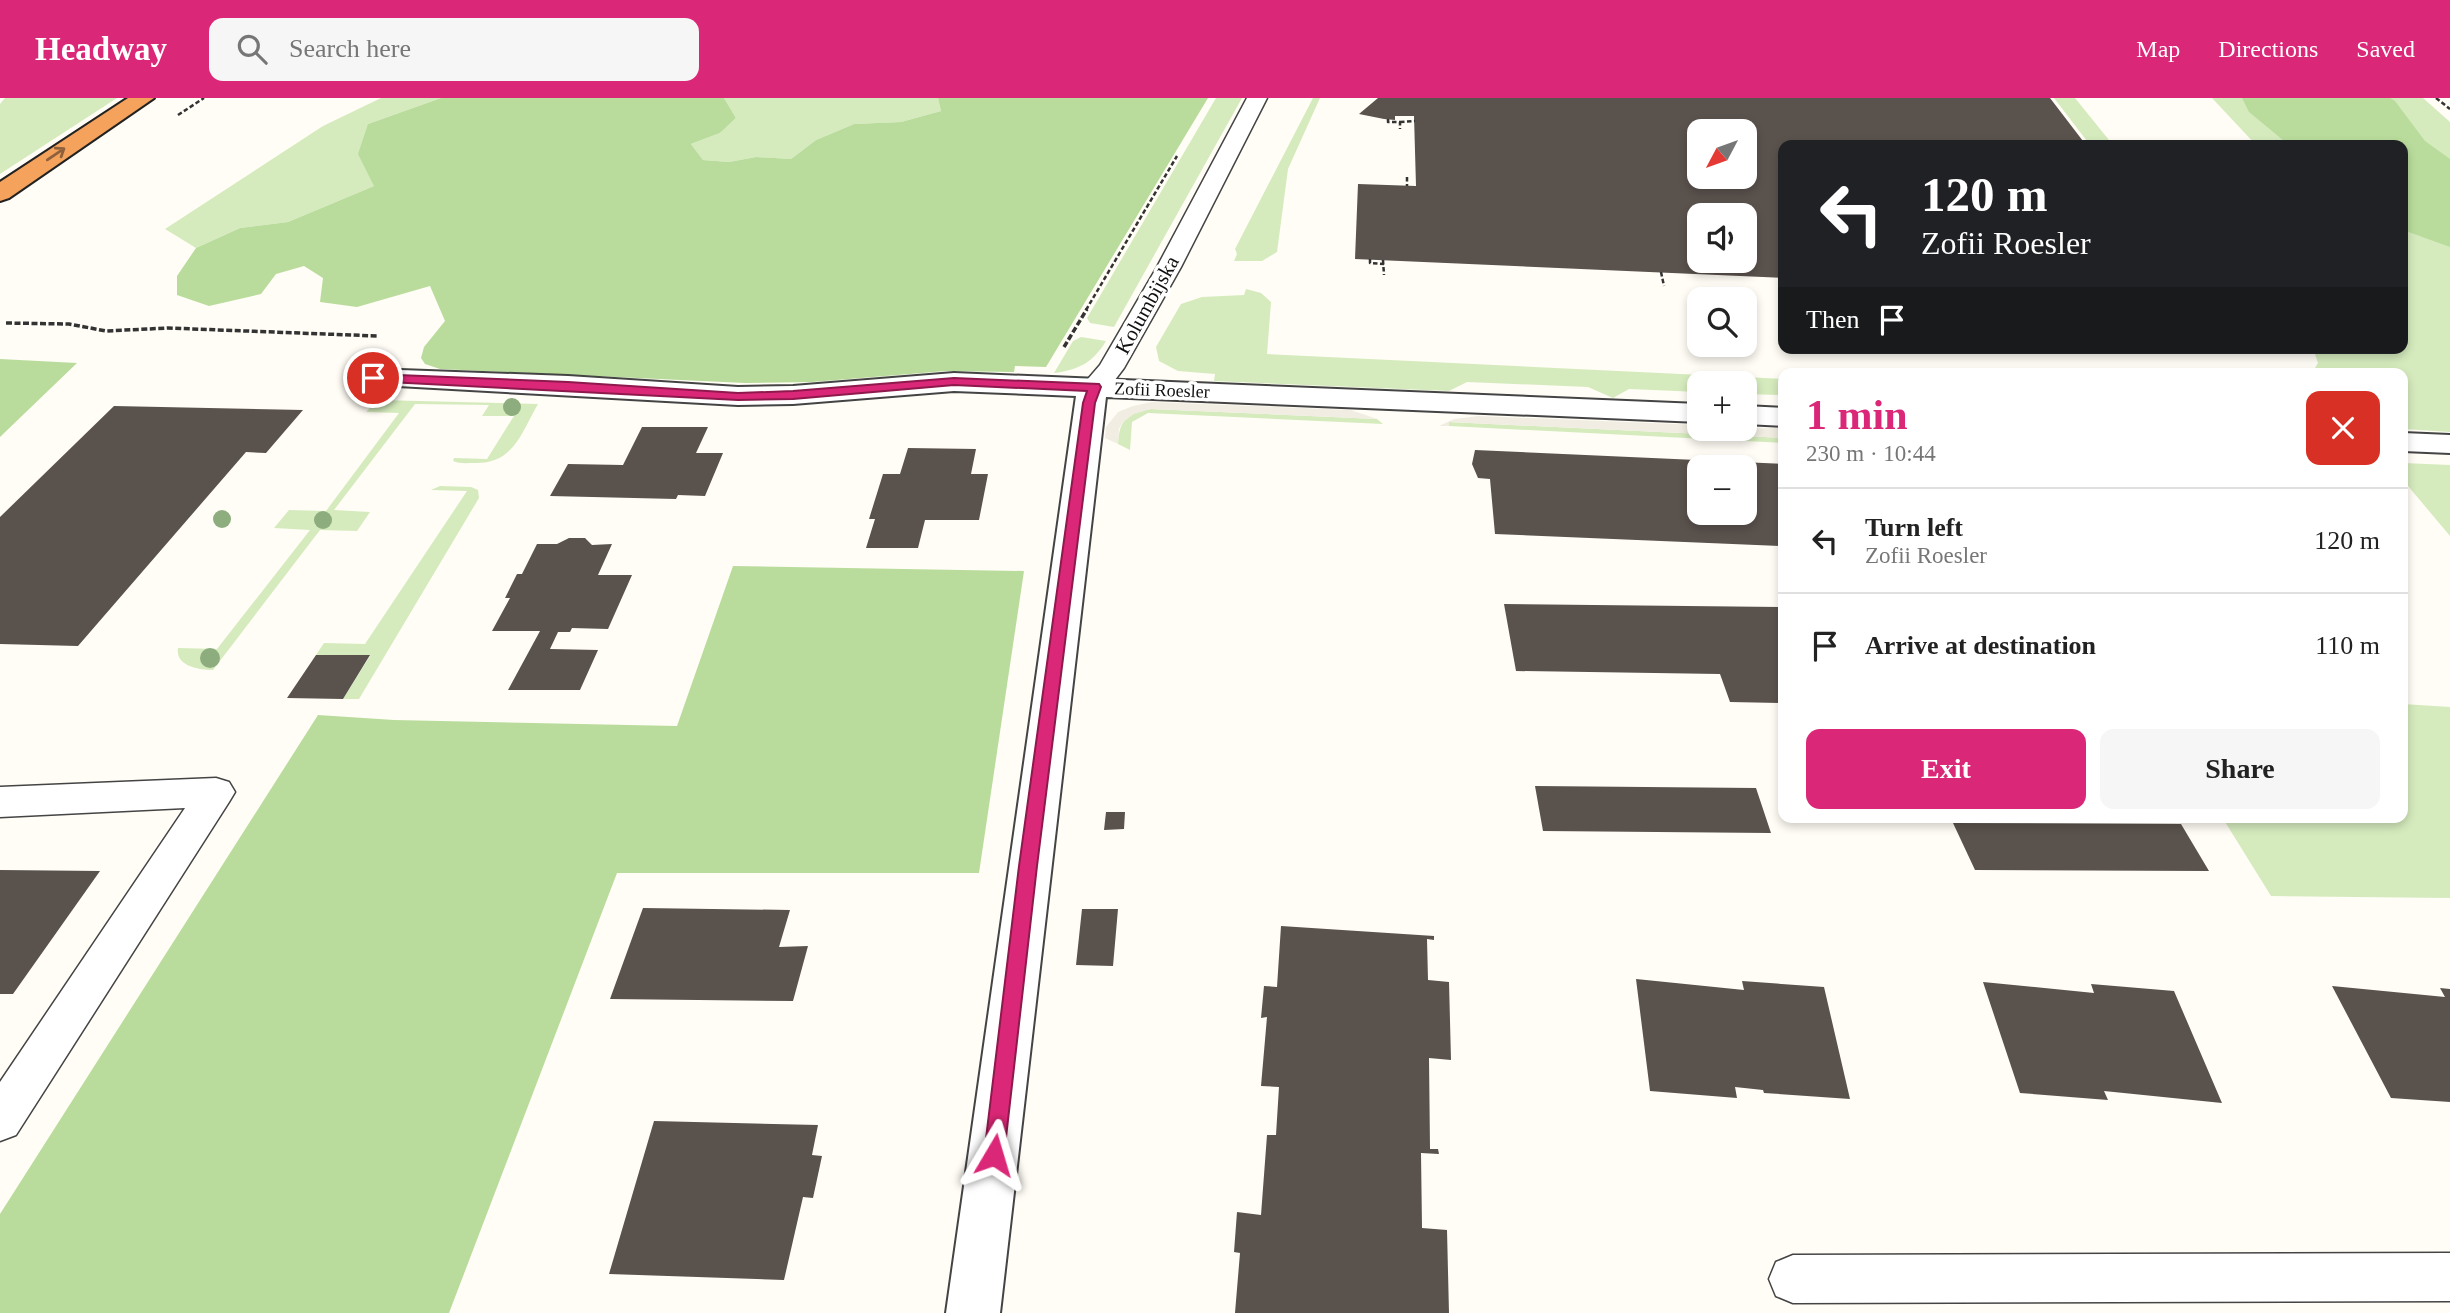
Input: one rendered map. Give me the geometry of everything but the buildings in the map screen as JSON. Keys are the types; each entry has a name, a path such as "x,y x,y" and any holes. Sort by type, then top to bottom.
{"highway":[{"path":"0,193 143,98"}],"street":[{"name":"Zofii Roesler","path":"373,378 738,396 793,395 954,382 1687,412"},
{"name":"Kolumbijska","path":"973,1313 1087,415 1095,387"},
{"path":"1757,416 1778,417"},
{"path":"2408,442 2450,444"}],"lane":[{"name":"Kolumbijska","path":"1095,387 1111,368 1168,267 1257,98"},
{"path":"0,802 216,792 0,1120"},
{"path":"1793,1279 2450,1276"}],"path":[{"path":"2437,98 2450,109"},
{"path":"1388,119 1388,122 1415,121"},
{"path":"1399,129 1400,122"},
{"path":"1407,177 1407,186"},
{"path":"1370,259 1370,263 1384,262 1384,275"},
{"path":"1661,272 1664,286"},
{"path":"6,323 69,324 106,331 168,328 382,336"}],"green space":[{"path":"5,98 117,98 0,174 0,104"},
{"path":"381,98 441,98 368,124 374,186 288,222 240,228 196,248 165,229 323,126"},
{"path":"441,98 724,98 736,118 720,133 691,144 703,160 729,162 756,157 791,159 816,140 854,124 901,122 941,111 938,98 1208,98 1046,367 1015,366 1014,372 946,371 812,382 745,383 440,369 425,364 421,358 424,347 445,321 430,286 357,307 320,302 323,278 304,266 276,274 261,294 209,306 177,295 177,276 196,248 240,228 288,222 374,186 358,154 368,124"},
{"path":"724,98 938,98 941,111 901,122 854,124 816,140 791,159 756,157 729,162 703,160 691,144 720,133 736,118"},
{"path":"1216,98 1242,98 1114,327 1090,323 1087,318"},
{"path":"1313,98 1320,98 1288,169 1277,252 1262,261 1234,261 1237,254 1235,249"},
{"path":"2054,98 2075,98 2109,140 2086,140"},
{"path":"2212,98 2423,98 2450,122 2450,432 2408,429 2408,368 2315,368 2318,363 2315,354 2408,354 2408,140 2251,140"},
{"path":"2242,98 2390,98 2395,101 2425,141 2450,159 2450,247 2408,232 2408,140 2283,140 2249,112"},
{"path":"1246,289 1261,293 1271,302 1267,354 1687,374 1687,391 1629,389 1613,398 1588,387 1467,382 1449,391 1214,381 1215,374 1178,371 1159,361 1156,347 1181,304 1202,297 1244,295"},
{"path":"1081,337 1106,341 1096,355 1084,364 1054,373 1073,341"},
{"path":"0,359 77,363 0,437"},
{"path":"1757,378 1778,379 1778,395 1757,394"},
{"path":"378,400 538,404 521,436 507,452 488,462 458,463 453,461 454,458 487,459 514,416 482,416 489,405 415,404 334,510 370,512 357,531 320,530 213,670 195,668 184,663 178,654 178,648 217,649 310,530 274,528 289,510 326,511 399,413 366,412"},
{"path":"1151,409 1377,419 1383,424 1148,413 1132,422 1130,450 1118,444 1120,429 1126,419 1136,412"},
{"path":"1449,422 1687,433 1687,438 1449,426"},
{"path":"1757,437 1778,438 1778,443 1744,441 1757,441"},
{"path":"2408,463 2450,465 2450,536 2408,486"},
{"path":"440,486 471,487 478,490 479,498 359,699 343,699 370,656 316,655 324,643 365,644 467,491 431,490"},
{"path":"733,566 1024,571 979,873 617,873 449,1313 0,1313 0,1214 318,715 394,720 677,726"},
{"path":"2408,704 2450,707 2450,898 2271,896 2226,823 2408,823"}],"shaded area":[{"path":"1152,402 1351,410 1377,419 1151,409 1134,414 1123,422 1119,429 1118,444 1105,438 1106,427 1118,412"},
{"path":"1478,416 1687,425 1687,433 1449,422 1449,426 1439,426 1454,419"},
{"path":"1757,428 1778,428 1778,438 1757,437"}],"route":[{"path":"373,378 738,396 793,395 954,382 1095,387 1089,403 1028,866 994,1155"}]}
